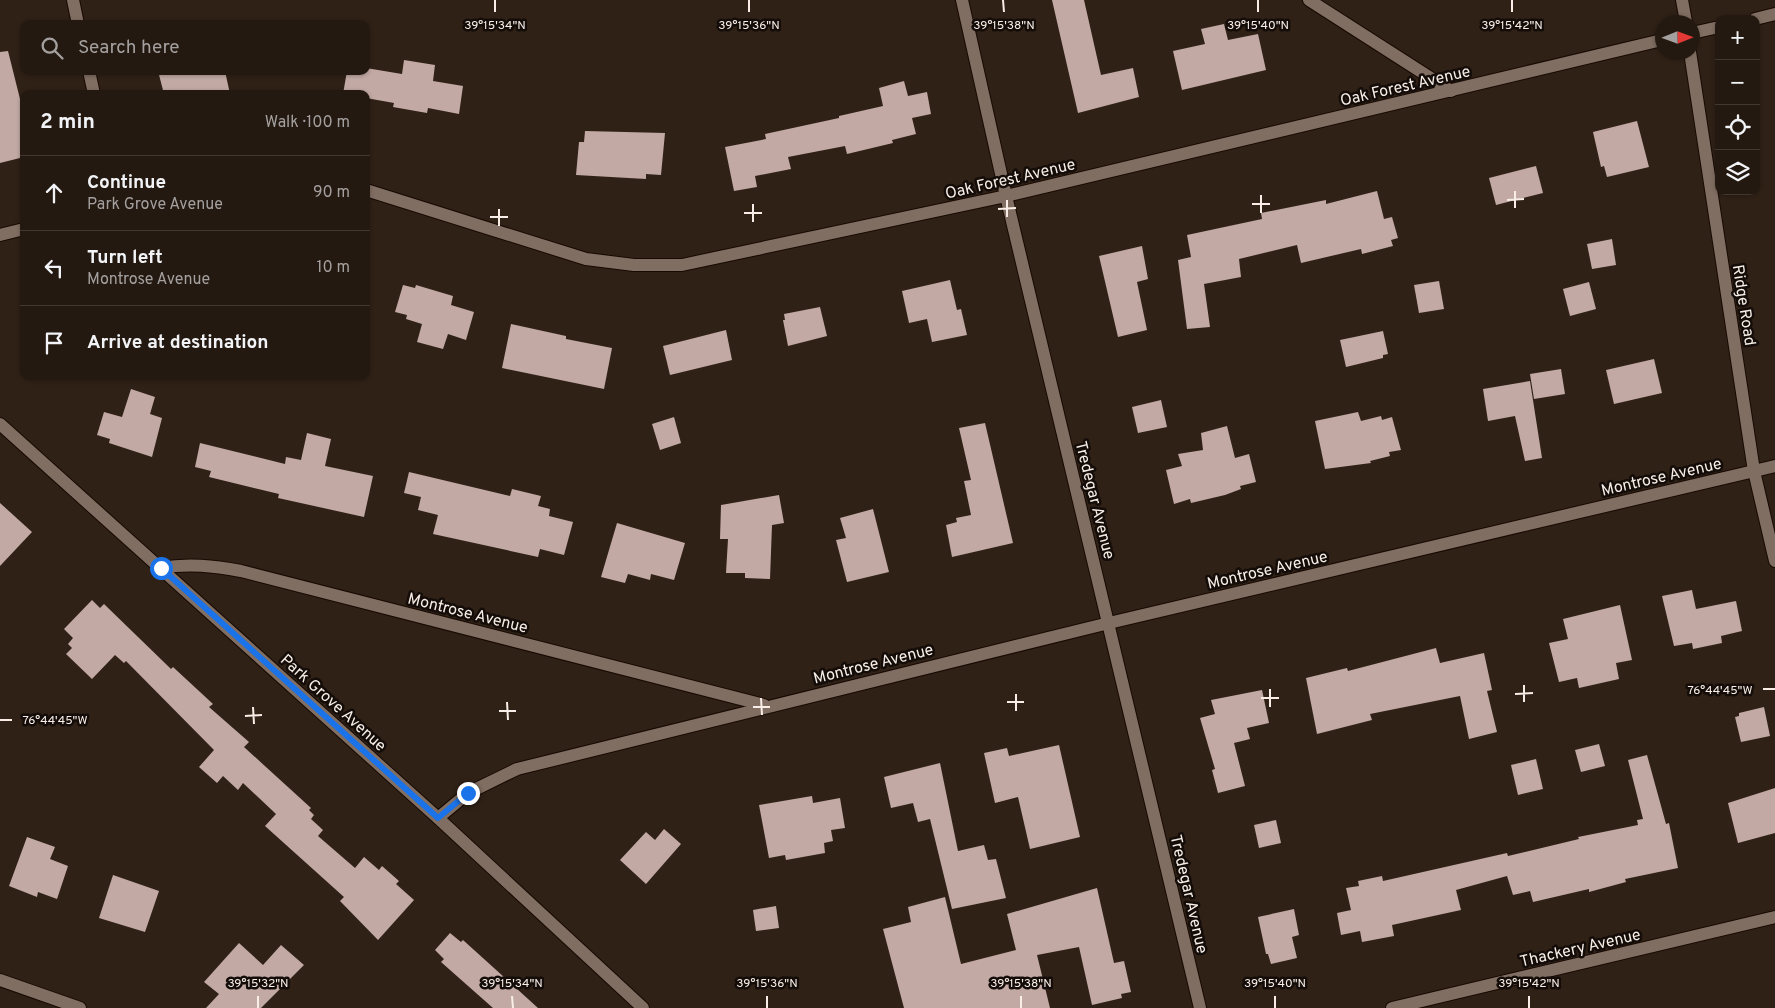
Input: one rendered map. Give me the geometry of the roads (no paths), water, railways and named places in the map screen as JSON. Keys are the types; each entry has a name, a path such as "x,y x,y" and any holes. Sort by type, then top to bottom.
{"street":[{"path":"73,0 77,20"},
{"name":"Tredegar Avenue","path":"962,0 1006,196 1200,1008"},
{"path":"1309,0 1451,91"},
{"path":"1682,0 1685,15"},
{"path":"1760,18 1775,14"},
{"path":"1700,31 1715,28"},
{"name":"Oak Forest Avenue","path":"370,191 586,259 634,265 682,265 1006,196 1655,42"},
{"name":"Ridge Road","path":"1691,60 1754,471 1775,561"},
{"path":"90,75 93,90"},
{"path":"0,235 20,230"},
{"name":"Park Grove Avenue","path":"0,424 438,818 642,1008"},
{"name":"Montrose Avenue","path":"438,818 468,793 516,769 1109,622 1775,466"},
{"name":"Montrose Avenue","path":"161,568 178,565 211,566 241,571 766,706"},
{"name":"Thackery Avenue","path":"1392,1008 1775,917"},
{"path":"0,980 80,1008"}]}
